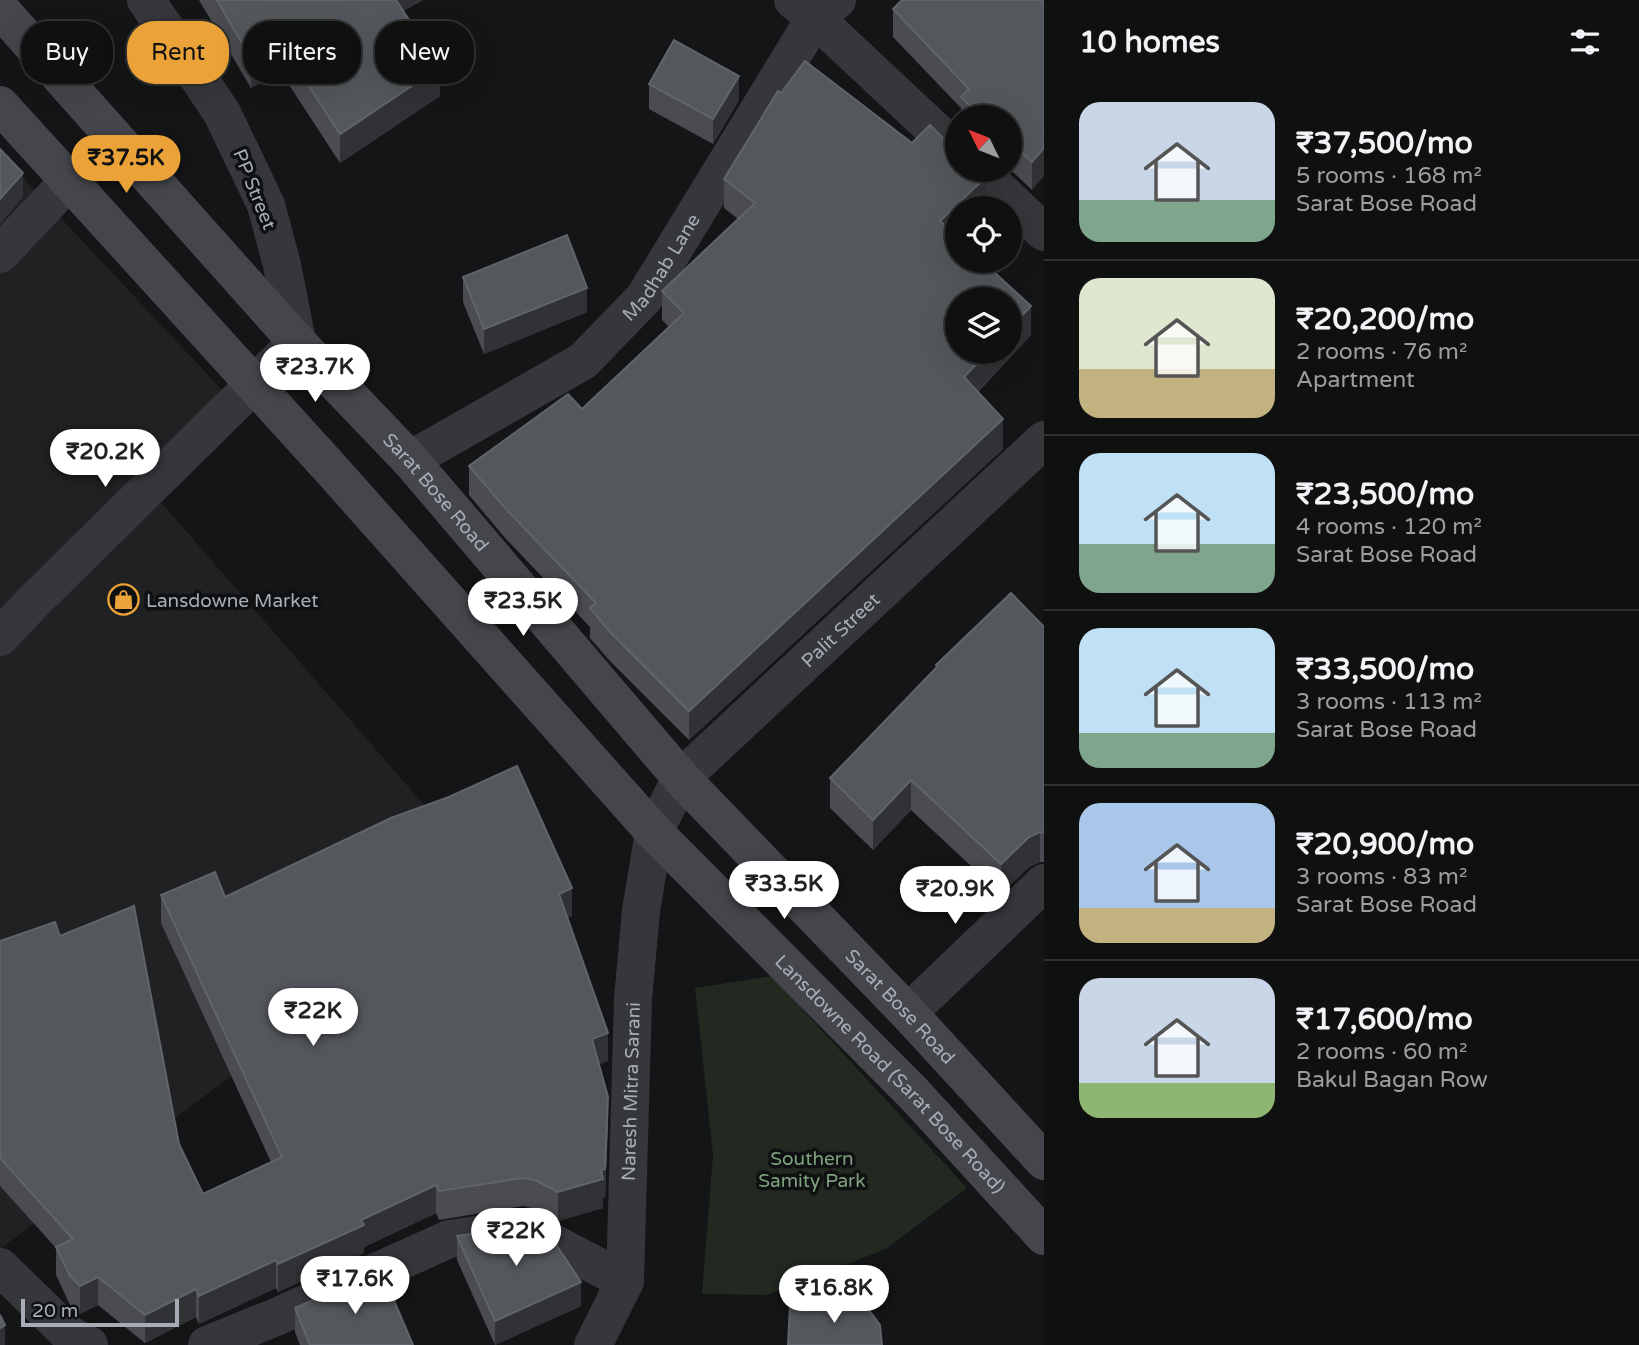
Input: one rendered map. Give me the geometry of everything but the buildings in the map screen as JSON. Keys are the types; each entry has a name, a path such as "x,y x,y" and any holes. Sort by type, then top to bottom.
{"main road":[{"name":"Sarat Bose Road","path":"0,9 297,342 410,460 681,778 908,1013 1044,1161"},
{"name":"Lansdowne Road (Sarat Bose Road)","path":"0,105 653,832 915,1095 1044,1236"}],"street":[{"name":"PP Street","path":"146,0 222,113 266,205 282,265 297,342"},
{"path":"815,6 945,139"},
{"name":"Madhab Lane","path":"410,460 583,362 645,298 815,6"},
{"path":"0,254 68,182"},
{"path":"991,182 1044,232"},
{"path":"0,637 297,342"},
{"name":"Palit Street","path":"653,832 681,778 1044,440"},
{"name":"Naresh Mitra Sarani","path":"593,1345 625,1281 633,999 640,911 653,832"},
{"path":"908,1013 1044,883"},
{"path":"207,1345 449,1239 524,1228 625,1281"},
{"path":"0,1267 70,1335 89,1345"}],"shaded area":[{"name":"Lansdowne Market","path":"0,153 238,407 153,493 491,882 0,1249"}],"green space":[{"name":"Southern Samity Park","path":"772,976 967,1188 886,1249 767,1295 702,1294 713,1155 695,988"}],"place":[{"name":"Lansdowne Market","path":"123,600"}]}
